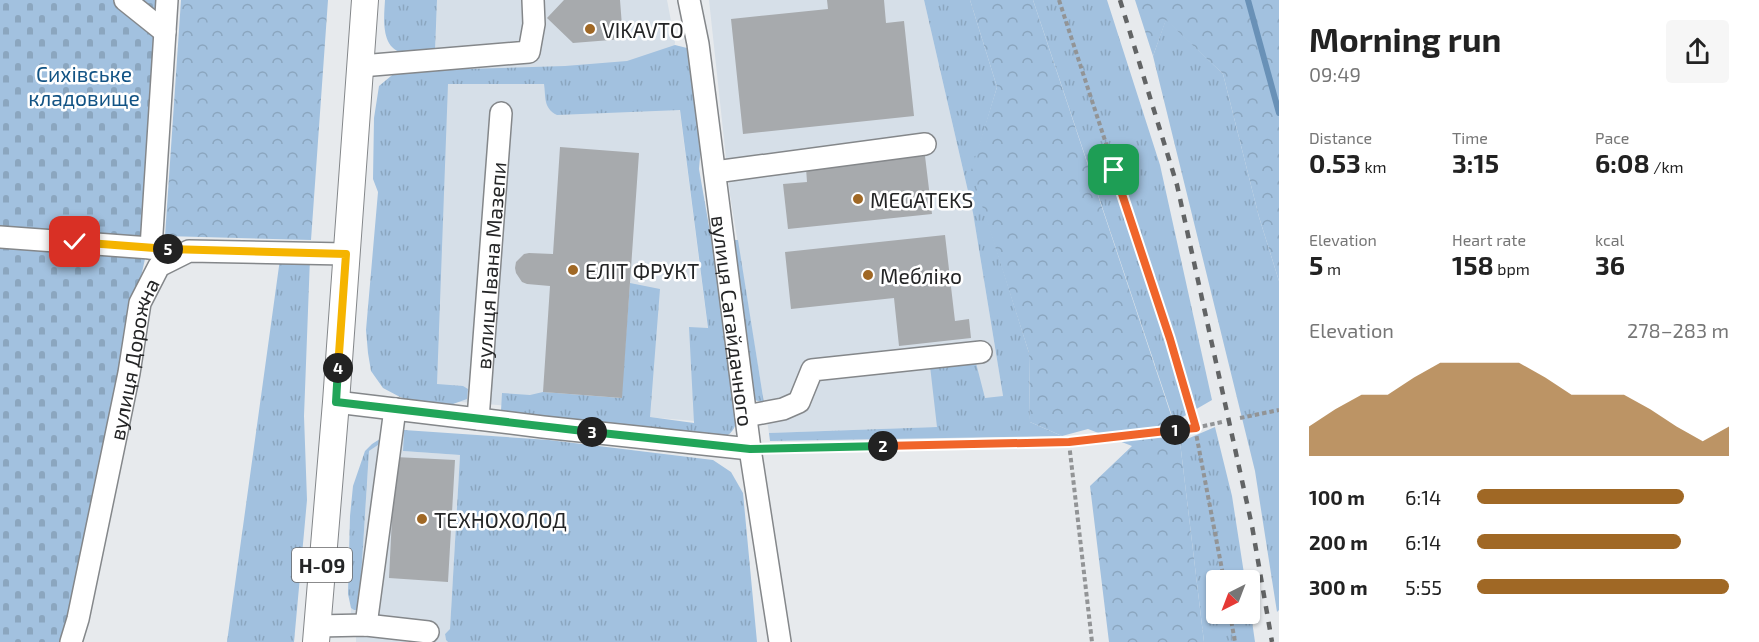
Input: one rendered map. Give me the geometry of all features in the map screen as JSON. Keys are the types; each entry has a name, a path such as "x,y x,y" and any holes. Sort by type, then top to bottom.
{"main road":[{"name":"Н-09","path":"316,634 336,402 365,0"}],"street":[{"path":"125,0 165,32"},
{"path":"151,248 167,0"},
{"path":"361,66 530,52 534,24 533,0"},
{"name":"вулиця Сагайдачного","path":"689,0 698,44 750,449 780,642"},
{"name":"вулиця Івана Мазепи","path":"478,419 501,114"},
{"path":"715,172 925,144"},
{"path":"0,237 189,250"},
{"name":"вулиця Дорожна","path":"71,642 129,373 140,303 159,266 189,250 346,254"},
{"path":"746,416 783,409 798,402 812,369 981,352"},
{"path":"336,402 750,449"},
{"path":"366,625 395,409"},
{"path":"316,634 366,625 428,632"}],"path":[{"path":"1059,0 1170,339 1196,428 1222,570"},
{"path":"1240,418 1279,410"},
{"path":"750,449 1069,442 1196,428 1222,422"},
{"path":"1069,442 1092,642"},
{"path":"1232,624 1235,642"}],"shaded area":[{"path":"437,0 667,0 675,42 673,58 720,423 424,399"},
{"path":"709,0 924,0 973,213 1003,396 938,427 769,433 730,195"},
{"path":"404,430 403,451 460,455 450,630 445,634 448,642 356,642 356,637 352,634 350,636 351,608 359,609 369,451 381,443 383,437"}],"green space":[{"name":"Сихівське кладовище","path":"0,0 178,0 151,231 62,642 0,642"},
{"path":"181,0 328,0 311,240 165,236"},
{"path":"385,0 437,0 435,53 405,53 391,46 385,32"},
{"path":"924,0 970,0 997,87 972,171 1029,353 1030,422 1062,436 770,441 769,433 937,427 930,366 976,363 985,398 1003,396 973,213"},
{"path":"970,0 1033,0 1180,442 1204,642 1109,642 1090,486 1132,446 1088,429 1062,436 1030,422 1029,353 971,171 997,87"},
{"path":"1033,0 1107,0 1160,165 1212,400 1174,422"},
{"path":"1135,0 1279,0 1279,281 1259,217 1223,74 1166,20 1153,56"},
{"path":"1166,19 1223,74 1259,217 1279,281 1279,610 1277,612 1255,471 1153,56"},
{"path":"675,45 687,48 693,60 702,134 699,169 721,295 737,419 732,431 721,439 506,416 501,411 502,393 530,395 543,392 621,398 630,283 660,289 650,417 694,423 689,327 708,328 680,110 557,115 547,106 544,84 448,84 437,384 463,386 468,389 467,399 453,404 418,403 383,388 371,371 366,330 378,192 373,179 374,118 379,86 397,71 565,66 627,61"},
{"path":"729,240 738,240 764,403 752,399"},
{"path":"310,258 304,416 307,500 294,642 227,642 280,259"},
{"path":"1215,427 1232,496 1243,570 1206,570 1206,624 1252,624 1255,642 1204,642 1180,442"},
{"path":"404,430 549,440 713,460 731,472 743,493 757,642 448,642 445,634 450,629 460,455 403,451"},
{"path":"383,437 381,443 369,451 359,610 354,610 351,608 348,594 353,486 365,451"}],"building":[{"name":"VIKAVTO","path":"564,0 620,0 623,39 573,43 547,18"},
{"path":"827,0 884,0 886,23 904,21 914,116 743,134 731,19 828,9"},
{"name":"ЕЛІТ ФРУКТ","path":"560,147 639,153 622,398 543,392 550,286 522,282 515,268 516,262 524,254 553,254"},
{"name":"MEGATEKS","path":"925,156 932,214 788,229 783,184 807,182 806,168"},
{"name":"Мебліко","path":"945,235 955,321 969,319 971,338 899,346 894,298 791,309 785,252"},
{"name":"ТЕХНОХОЛОД","path":"395,457 455,460 448,582 389,578"}],"waterway":[{"path":"1248,0 1279,113"}],"railway":[{"path":"1120,0 1177,185 1252,526 1272,642"}],"place":[{"name":"VIKAVTO","path":"590,29"},
{"name":"MEGATEKS","path":"858,199"},
{"name":"ЕЛІТ ФРУКТ","path":"573,270"},
{"name":"Мебліко","path":"868,275"},
{"name":"ТЕХНОХОЛОД","path":"422,519"}],"route":[{"path":"75,242 189,250 346,254 336,402 750,449 1069,442 1196,428 1170,339 1114,170"}]}
